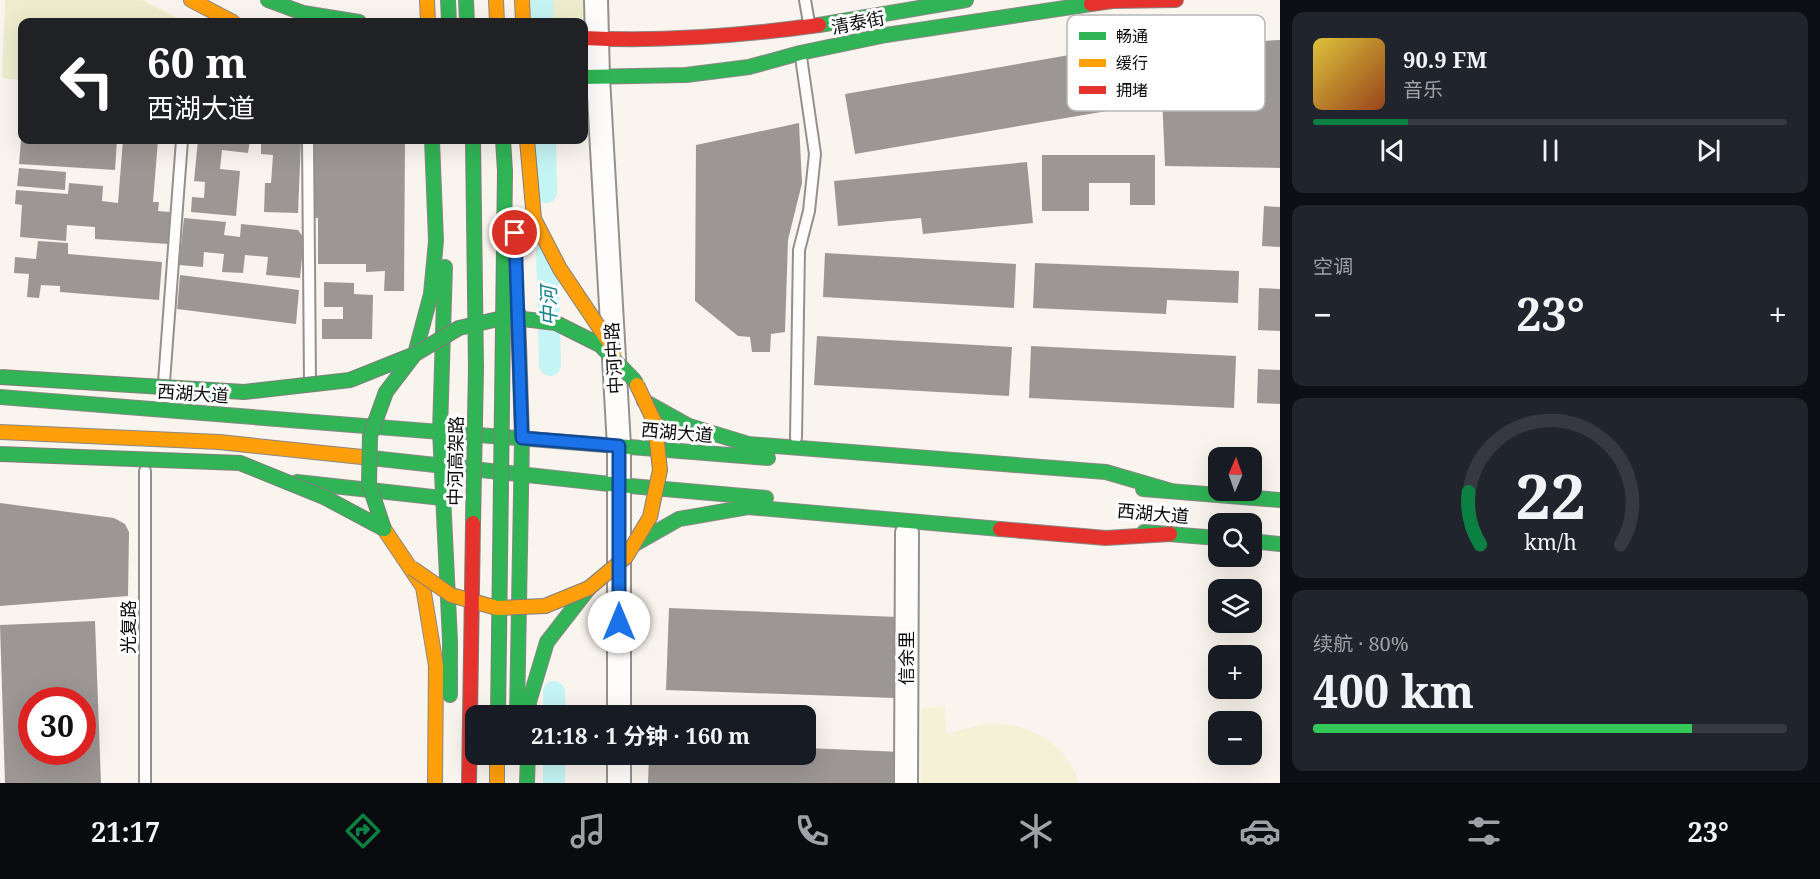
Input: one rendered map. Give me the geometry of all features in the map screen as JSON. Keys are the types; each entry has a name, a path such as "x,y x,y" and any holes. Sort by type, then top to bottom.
{"main road":[{"path":"191,0 225,18"},
{"path":"268,0 344,18"},
{"path":"428,0 428,18"},
{"path":"448,0 449,18"},
{"path":"466,0 467,18"},
{"path":"496,0 497,18"},
{"path":"509,0 510,18"},
{"path":"522,0 523,18"},
{"name":"清泰街","path":"590,39 710,37 809,26 966,0"},
{"name":"清泰街","path":"591,77 686,75 749,66 886,36 1049,9 1113,1 1176,0"},
{"path":"432,144 436,241 431,294 415,354 386,392 370,436 369,484 384,529 423,587 436,666 435,783"},
{"name":"中河高架路","path":"469,783 476,368 473,144"},
{"path":"498,705 505,171 503,144"},
{"path":"513,144 522,438 517,705"},
{"path":"527,144 534,219 560,269 634,380 645,401 655,423 660,470 650,517 626,557 589,588 547,642 529,705"},
{"path":"447,175 440,465 450,641 450,705"},
{"path":"0,377 244,392 350,380 415,354 459,328 507,318 556,323 600,345 634,380"},
{"name":"西湖大道","path":"0,398 440,431 1280,500"},
{"path":"645,401 689,426 748,444 1106,472 1171,491"},
{"name":"西湖大道","path":"0,432 219,442 620,485 1208,537"},
{"path":"0,448 442,498"},
{"path":"0,454 240,463 324,497 384,529"},
{"path":"633,545 679,519 748,507 1106,538 1170,534"},
{"path":"1262,542 1280,544"},
{"path":"412,568 451,595 497,608 545,606 589,588"},
{"path":"497,783 498,765"},
{"path":"515,783 516,765"},
{"path":"527,783 528,765"}],"street":[{"name":"中河中路","path":"596,0 590,39 591,77 619,446 619,705"},
{"name":"信余里","path":"906,783 907,533"},
{"path":"619,765 619,783"}],"lane":[{"path":"805,0 809,26"},
{"path":"796,438 799,250 809,211 815,154 800,53"},
{"path":"164,382 182,144"},
{"path":"308,144 310,399"},
{"name":"光复路","path":"145,471 145,783"}],"green space":[{"path":"5,0 142,0 177,18 18,18 18,80 2,78"},
{"path":"523,0 596,0 588,25 588,18 523,18"}],"shaded area":[{"path":"945,707 946,734 992,724 1020,727 1046,739 1057,748 1067,758 1078,783 921,783 921,708"}],"building":[{"path":"1280,40 1280,168 1165,166 1163,111 1265,111 1265,41"},
{"path":"1067,55 1067,111 1107,111 855,154 845,94"},
{"path":"799,123 802,183 788,240 785,332 771,334 770,352 752,352 750,337 738,336 695,301 696,145"},
{"path":"21,144 117,144 115,170 19,164"},
{"path":"123,144 158,144 153,202 159,202 158,211 170,212 168,244 95,239 95,227 67,225 66,241 20,237 22,205 15,204 16,190 68,194 69,183 103,186 102,201 118,203"},
{"path":"198,144 249,144 248,153 222,150 220,169 240,171 236,216 191,212 192,197 204,198 205,182 194,181"},
{"path":"261,144 301,144 298,213 264,212 265,183 271,183 273,155 261,154"},
{"path":"314,144 405,144 404,291 384,291 385,271 366,272 366,264 318,264 318,218 314,218"},
{"path":"1042,155 1155,155 1155,205 1130,205 1130,183 1089,183 1089,211 1042,211"},
{"path":"1027,162 1033,223 923,234 921,218 838,226 834,181"},
{"path":"19,168 66,172 65,190 17,186"},
{"path":"1264,206 1280,207 1280,247 1262,246"},
{"path":"184,218 226,222 224,235 240,237 241,224 298,230 304,238 300,278 266,275 268,257 245,255 243,273 222,272 224,254 204,252 203,267 179,265"},
{"path":"38,241 68,243 68,254 162,262 159,300 60,292 60,286 41,285 39,298 27,297 29,274 14,273 15,257 36,259"},
{"path":"825,253 1016,264 1014,308 823,297"},
{"path":"1035,263 1239,271 1238,303 1167,300 1166,314 1033,308"},
{"path":"180,275 299,290 296,324 177,309"},
{"path":"324,282 354,283 354,294 373,295 372,339 322,339 322,319 343,319 343,307 324,307"},
{"path":"1259,288 1280,289 1280,331 1258,330"},
{"path":"817,336 1012,347 1009,396 814,385"},
{"path":"1031,346 1236,356 1234,408 1029,398"},
{"path":"1258,369 1280,370 1280,404 1257,403"},
{"path":"0,503 114,518 125,524 129,532 128,596 0,606"},
{"path":"669,608 898,617 895,698 666,690"},
{"path":"95,621 101,783 5,783 0,625"},
{"path":"816,748 902,752 901,783 648,783 649,765 816,765"}],"waterway":[{"name":"中河","path":"542,0 543,18"},
{"name":"中河","path":"545,144 546,192"},
{"name":"中河","path":"547,252 550,365"},
{"name":"中河","path":"554,692 555,705"},
{"name":"中河","path":"554,765 554,783"}],"traffic: fast":[{"path":"268,0 303,13 334,18"},
{"path":"448,0 449,18"},
{"path":"466,0 467,18"},
{"path":"819,25 966,0"},
{"path":"588,77 686,75 749,67 800,53 886,35 1091,4"},
{"path":"415,354 431,294 436,241 432,144"},
{"path":"473,144 476,368 473,523"},
{"path":"498,705 505,171 503,144"},
{"path":"445,267 440,431 450,641 450,695"},
{"path":"517,705 522,438 518,312"},
{"path":"0,377 244,392 350,380 415,354 459,328 507,317 556,323 600,345 637,385"},
{"path":"384,529 369,484 370,436 386,392 415,354"},
{"path":"0,397 768,458"},
{"path":"644,401 689,426 748,444 1106,472 1171,491"},
{"path":"0,454 240,463 324,497 384,529"},
{"path":"362,457 619,485 766,498"},
{"path":"297,482 442,498"},
{"path":"1143,489 1280,500"},
{"path":"633,545 679,519 748,507 1000,529"},
{"path":"1144,532 1208,537"},
{"path":"1262,542 1280,544"},
{"path":"529,705 547,642 589,588"},
{"path":"527,783 528,765"}],"traffic: slow":[{"path":"191,0 225,18"},
{"path":"427,0 428,18"},
{"path":"496,0 497,18"},
{"path":"522,0 523,18"},
{"path":"527,144 534,219 560,269 615,351"},
{"path":"412,568 451,595 497,608 545,606 589,588 626,557 650,517 660,470 655,423 637,385"},
{"path":"0,432 219,442 362,457"},
{"path":"384,529 423,587 436,666 435,783"},
{"path":"497,765 497,783"}],"traffic: jam":[{"path":"1091,4 1113,1 1176,0"},
{"path":"588,38 702,37 819,25"},
{"path":"469,783 473,523"},
{"path":"1000,529 1106,538 1170,534"}],"route":[{"path":"515,233 522,438 619,446 619,622"}]}
